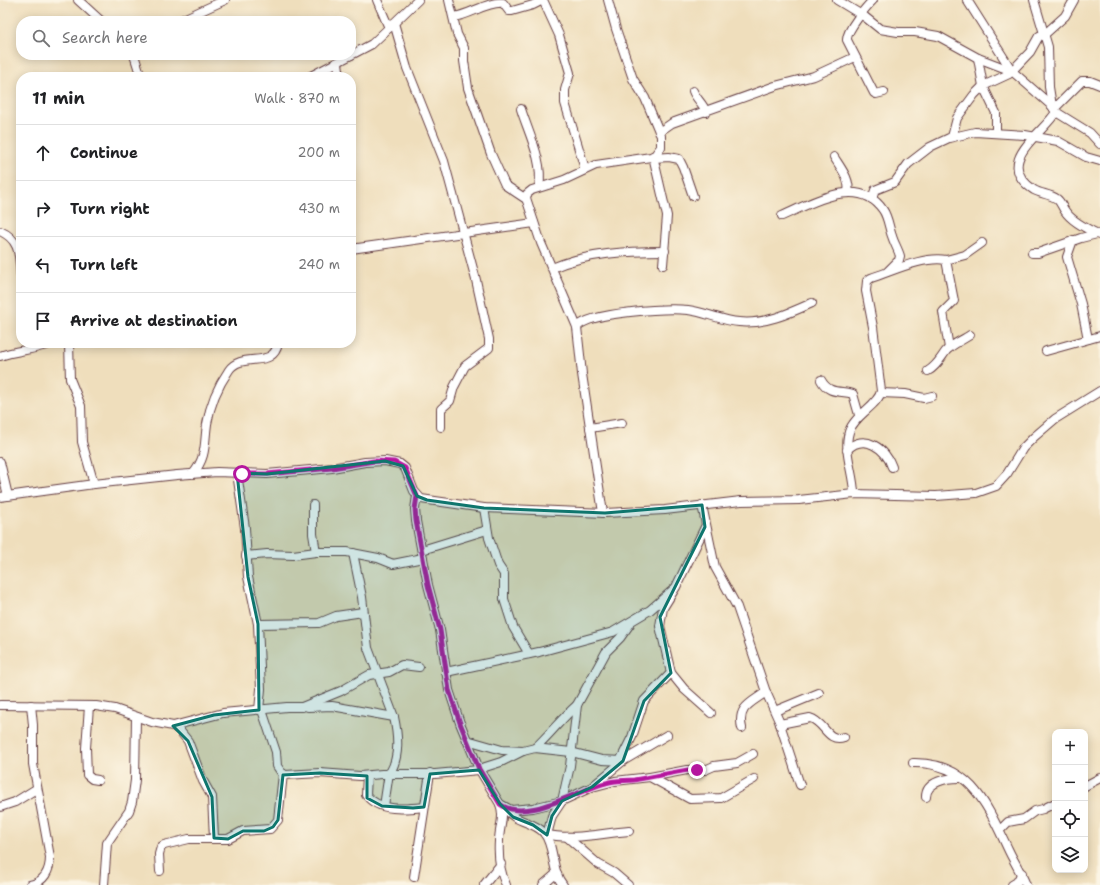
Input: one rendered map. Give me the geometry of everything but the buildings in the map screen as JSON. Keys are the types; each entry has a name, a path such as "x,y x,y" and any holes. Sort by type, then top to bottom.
{"street":[{"path":"78,0 96,16"},
{"path":"190,16 225,0"},
{"path":"377,0 391,26 444,161 481,299 490,344 486,350 465,366 454,387 450,401 441,409 441,427"},
{"path":"356,52 372,44 418,0"},
{"path":"448,0 454,17 457,34 464,48 464,61 468,88 491,154 505,185 526,199"},
{"path":"454,17 497,3 502,3 509,11 512,11 533,5 543,0 559,35 570,73 565,90 565,103 585,169"},
{"path":"608,0 633,79 645,98 662,142 661,148 654,157"},
{"path":"837,0 862,15 880,29 898,32 915,32 938,36 978,58 1012,70"},
{"path":"873,0 851,27 847,36 848,43 874,93 884,92"},
{"path":"967,0 984,29 1012,70 1054,109 1090,134 1100,144"},
{"path":"1034,0 1045,34 1049,54 1049,87 1054,109"},
{"path":"952,137 957,118 974,95 983,86 1009,74 1030,52 1039,36 1045,34 1066,16 1074,0"},
{"path":"659,132 672,123 775,86 814,76 855,57"},
{"path":"978,58 983,86 996,113 996,133"},
{"path":"136,60 139,72"},
{"path":"319,72 343,60"},
{"path":"338,63 339,72"},
{"path":"1099,235 1070,217 1057,198 1034,190 1022,177 1018,159 1025,146 1049,122 1054,109 1082,82 1090,81 1100,85"},
{"path":"693,91 702,103 706,112"},
{"path":"521,109 537,160 540,175 539,187"},
{"path":"872,199 875,190 895,182 905,167 924,150 952,137 975,132 1034,136 1058,141 1086,157 1100,161"},
{"path":"654,157 667,216 663,265"},
{"path":"603,513 577,327 541,243 526,199 528,192 539,187 564,180 585,169 609,163 654,157 679,159 693,196"},
{"path":"834,157 844,173 848,192"},
{"path":"782,216 835,194 848,192 862,194 872,199 879,204 885,214 892,238 900,256 899,260 887,272"},
{"path":"356,248 534,223"},
{"path":"0,231 16,240"},
{"path":"1032,253 1044,252 1073,240 1099,235"},
{"path":"1073,240 1067,257 1081,304 1088,339"},
{"path":"881,394 873,327 866,285 871,278 925,260 946,260 965,255 982,243"},
{"path":"552,268 564,263 611,253 631,250 665,251"},
{"path":"946,260 954,295 952,305 943,312 949,348"},
{"path":"577,327 589,320 635,311 688,310 739,322 758,321 782,316 812,303"},
{"path":"928,371 936,366 940,358 949,348 970,335"},
{"path":"1046,351 1100,336"},
{"path":"0,356 28,349 40,348"},
{"path":"69,348 70,379 81,406 82,442 94,484"},
{"path":"193,474 200,464 205,452 207,425 216,394 229,369 241,361 269,358 274,354 276,348"},
{"path":"821,380 825,387 831,391 853,394 859,415"},
{"path":"417,496 427,500 484,508 603,513 665,510 741,501 799,500 854,494 936,496 976,493 988,490 1002,480 1023,448 1055,419 1100,391"},
{"path":"854,494 854,483 847,450 848,433 859,415 881,394 905,394 924,398 932,396"},
{"path":"590,428 622,423"},
{"path":"847,450 852,445 857,443 875,446 880,448 888,456 892,467"},
{"path":"0,462 4,496 94,484 193,474 267,474 385,461 400,464 405,468 417,496 415,509 416,521 428,585 440,630 449,690 479,769 503,806 513,818 533,825 546,834 567,837 629,831"},
{"path":"160,871 159,854 161,847 164,845 189,839 228,839 243,831 264,831 273,827 278,820 283,774 277,766 276,752 260,710 261,689 258,624 248,577 245,528 237,473"},
{"path":"314,505 314,534 316,552"},
{"path":"702,505 705,527 714,567 737,607 766,692 780,724 800,785"},
{"path":"484,508 487,530 498,565 504,574 504,599 513,627 529,654"},
{"path":"705,527 663,608 660,626 671,673 684,689 711,713"},
{"path":"422,550 487,530"},
{"path":"246,556 267,554 293,555 316,552 353,553 378,558 393,564 423,558"},
{"path":"353,553 368,648 376,674 394,717 397,756 389,773 384,806"},
{"path":"446,672 529,654 613,632 650,610 674,589"},
{"path":"258,624 319,623 336,616 363,612"},
{"path":"535,748 548,737 566,714 576,705 606,652 620,638 631,622"},
{"path":"302,707 341,691 364,677 389,672 402,665 419,667"},
{"path":"622,761 644,701 671,673"},
{"path":"742,728 740,719 742,711 766,692"},
{"path":"775,711 818,693"},
{"path":"0,705 89,706 108,708 172,726 184,735 188,741 203,781 212,797 214,838"},
{"path":"31,705 33,725 33,764 36,789 43,815 50,857 50,865 47,873 35,885"},
{"path":"563,885 557,873 546,834 552,816 562,801 571,752 576,705"},
{"path":"89,706 86,748 87,775 92,779 98,780"},
{"path":"172,726 214,715 287,707 332,706 394,717"},
{"path":"104,885 107,843 128,811 132,802 135,780 136,717"},
{"path":"780,724 810,718 824,727 832,737 838,739 844,737"},
{"path":"592,787 622,761 667,735"},
{"path":"467,740 502,750 523,750 535,748 571,752 602,760 622,761"},
{"path":"283,774 320,773 367,776 389,773 430,773 479,769 502,762 523,750"},
{"path":"503,806 521,810 562,801 592,787 615,781 650,777 688,770 705,770 714,766 736,763 752,754"},
{"path":"913,763 934,764 962,778 975,789 1000,830 1026,885"},
{"path":"414,877 430,773"},
{"path":"367,776 366,795 384,806 397,808 424,808"},
{"path":"650,777 690,799 698,800 727,796 754,779"},
{"path":"926,797 930,788 942,780 962,778"},
{"path":"1088,785 1099,781"},
{"path":"0,807 15,802 36,789"},
{"path":"1000,830 1008,822 1024,819 1035,811 1052,805"},
{"path":"503,806 498,841 506,885"},
{"path":"567,837 598,864 614,873 628,885"},
{"path":"484,885 501,864"},
{"path":"545,884 557,873"},
{"path":"1012,885 1017,882 1022,874"}],"highlighted area":[{"path":"385,461 403,466 417,496 427,500 484,508 605,513 702,505 705,527 660,617 671,673 644,701 623,761 592,787 562,801 552,816 547,835 533,825 513,817 500,804 479,770 430,774 424,807 413,808 382,806 367,798 367,776 320,773 283,775 278,820 273,827 264,831 243,831 228,839 214,838 212,797 188,741 173,726 214,715 259,710 258,624 248,577 237,473 267,474"}],"route":[{"path":"242,474 267,474 316,470 374,461 394,462 405,468 417,496 415,509 416,521 428,585 440,630 449,690 460,723 480,772 504,808 510,810 521,810 562,801 575,794 607,782 624,781 672,774 688,770 697,770"}]}
